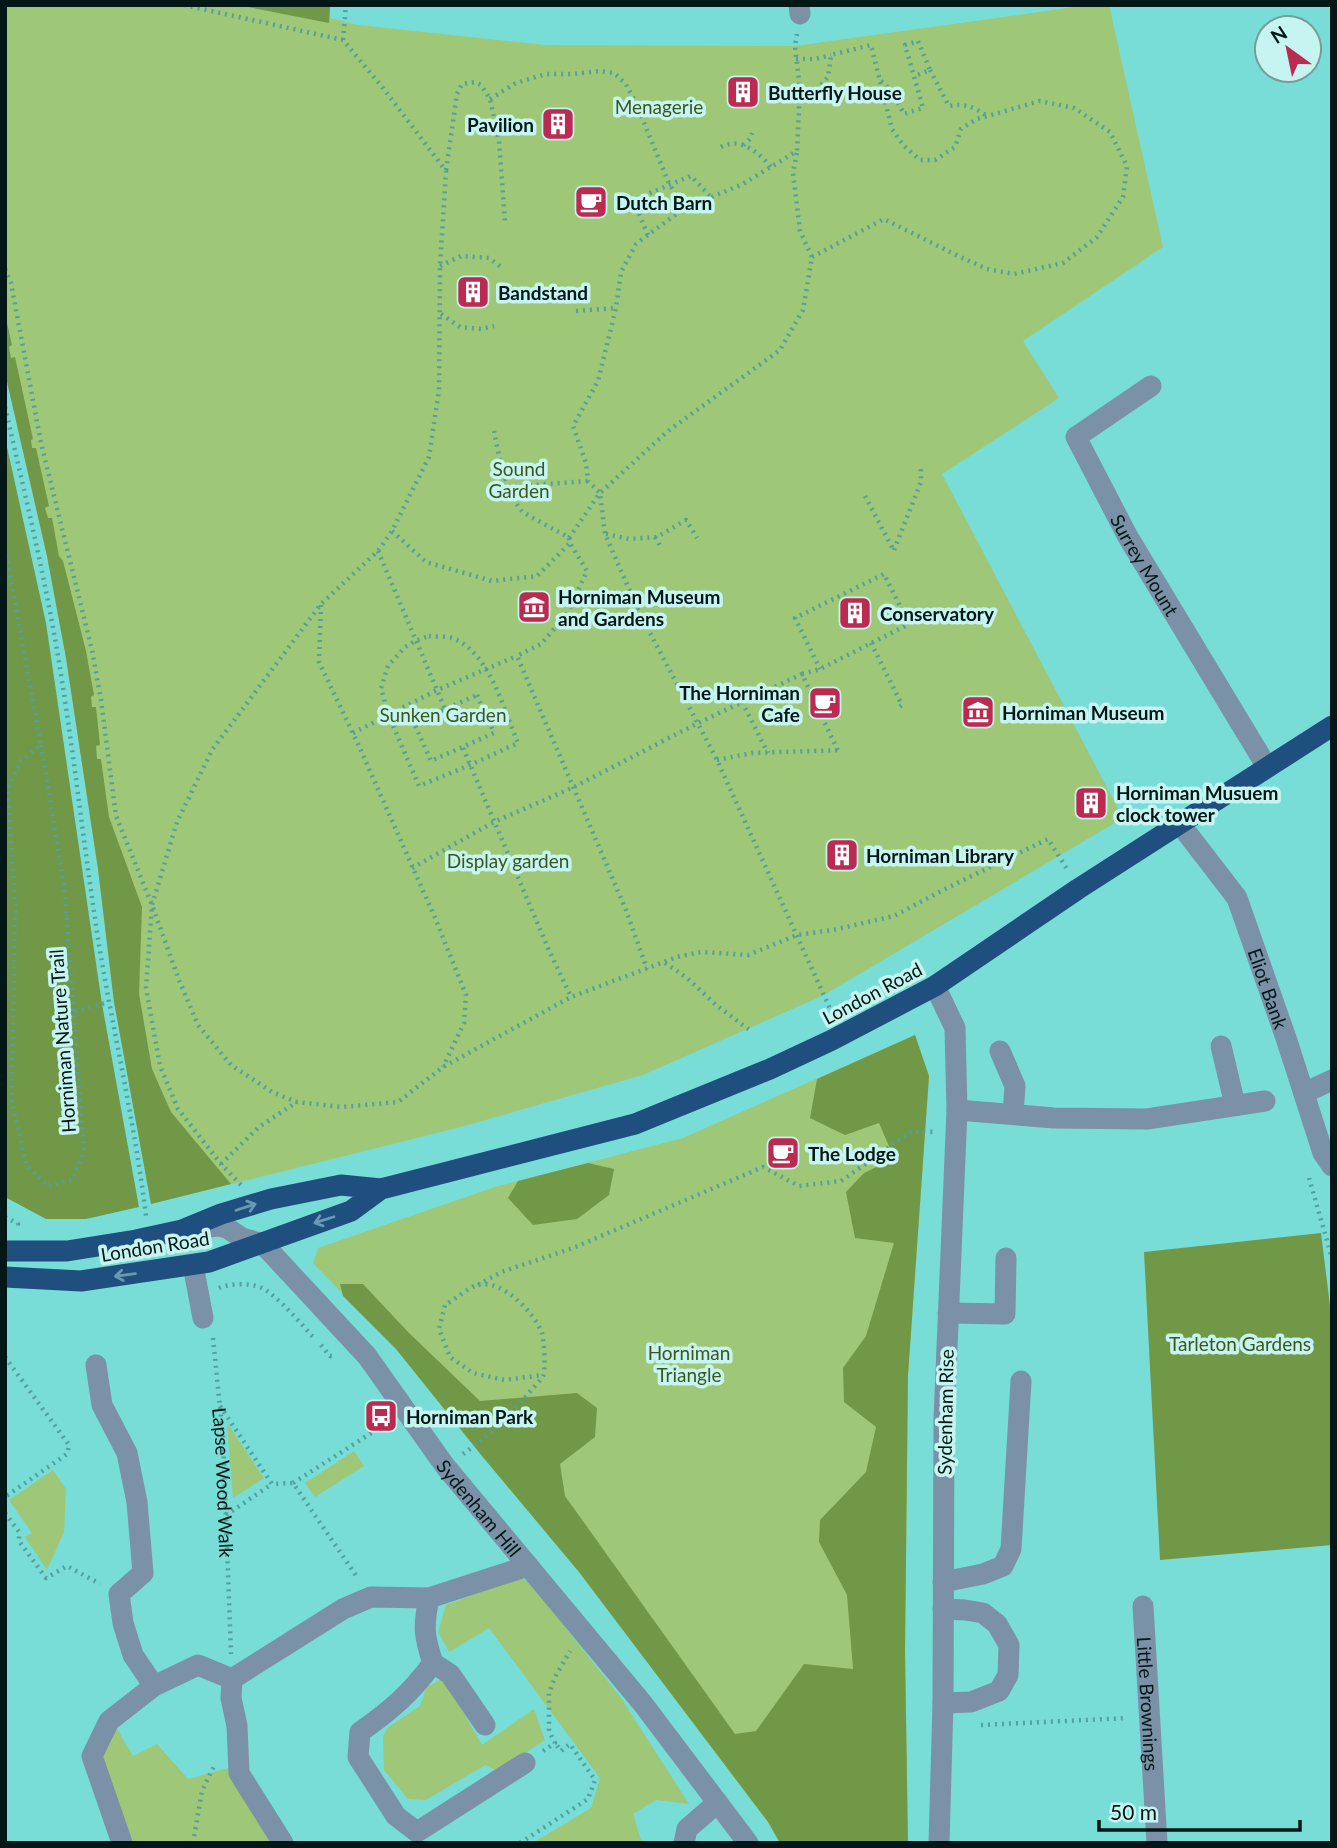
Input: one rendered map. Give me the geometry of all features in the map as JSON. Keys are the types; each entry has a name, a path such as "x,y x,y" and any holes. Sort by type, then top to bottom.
{"highway":[{"name":"London Road","path":"5,1251 66,1251 136,1240 181,1230 221,1214 271,1199 341,1185 381,1189 635,1124 770,1069 935,986 1078,889 1332,726"},
{"name":"London Road","path":"5,1278 81,1281 193,1265 226,1257 351,1211 381,1189"}],"street":[{"name":"Surrey Mount","path":"1151,386 1076,437 1128,537 1267,768"},
{"name":"Eliot Bank","path":"1180,824 1237,898 1323,1153 1332,1166"},
{"name":"Sydenham Rise","path":"935,986 955,1028 957,1110 944,1419 943,1703 939,1843"},
{"path":"1221,1046 1235,1105"},
{"path":"1000,1052 1015,1086 1013,1114"},
{"path":"1304,1093 1332,1080"},
{"path":"957,1110 1054,1118 1147,1119 1265,1101"},
{"name":"Sydenham Hill","path":"181,1230 218,1226 227,1228 242,1238 263,1244 367,1356 445,1466 643,1704 748,1843"},
{"path":"948,1313 1005,1314 1006,1258"},
{"path":"193,1265 207,1323"},
{"path":"96,1365 102,1405 127,1454 137,1502 143,1573 119,1594 123,1623 133,1655 154,1686"},
{"path":"943,1582 983,1574 1003,1566 1011,1549 1021,1381"},
{"path":"232,1679 343,1609 371,1597 429,1598 528,1566"},
{"path":"429,1598 424,1619 425,1639 433,1663 450,1674 485,1725"},
{"name":"Little Brownings","path":"1143,1606 1157,1843"},
{"path":"943,1609 984,1613 997,1624 1009,1645 1008,1675 999,1691 971,1702 943,1703"},
{"path":"433,1663 416,1686 384,1716 360,1732 358,1757 396,1816 417,1832 525,1763"},
{"path":"122,1843 92,1756 109,1721 154,1686 198,1665 232,1679"},
{"path":"232,1679 239,1773 283,1843"},
{"path":"684,1843 687,1829 717,1803"}],"path":[{"path":"184,5 343,40 446,171"},
{"path":"343,40 346,5"},
{"path":"392,531 426,562 492,581 537,576 570,541 600,493 668,431 780,350 803,310 812,257 800,231 793,173 797,151 800,89 795,46 799,9"},
{"path":"880,80 891,90 904,114 923,108 905,45 918,41 949,106 961,104 987,116"},
{"path":"796,59 816,59 871,45 892,129 904,146 920,160 935,160 955,147 961,129 977,119 1040,101 1074,108 1110,132 1127,166 1123,197 1097,237 1063,264 1014,274 987,269 916,237 884,219 812,257"},
{"path":"800,89 818,88 828,77 831,55"},
{"path":"915,76 930,70"},
{"path":"490,99 516,83 546,74 600,71 614,73 625,83 635,101 670,186 683,209"},
{"path":"245,1193 240,1181 220,1164 178,1109 160,1066 146,988 152,905 177,822 212,750 321,604 378,551 392,531 429,457 439,390 440,266 446,171 457,94 462,85 475,82 481,85 490,99 499,141 505,222"},
{"path":"743,145 750,139 751,132"},
{"path":"721,147 727,144 743,145 761,155 772,167"},
{"path":"797,151 743,184 683,209 636,244 621,272 616,308 597,381 573,426 586,463 588,481 600,493 605,534 639,612 717,760 842,1035"},
{"path":"648,235 633,200 691,176 712,198"},
{"path":"440,266 461,256 489,258 502,268"},
{"path":"5,269 11,283 41,443 92,650 116,816 198,1025 231,1065 272,1092 297,1102 342,1107 398,1102 443,1067 572,997 677,957 701,952 748,956 797,934 832,930 894,916 1048,839 1078,889"},
{"path":"576,311 616,308"},
{"path":"440,314 460,327 481,329 494,326"},
{"path":"5,407 58,656 108,1002 145,1208"},
{"path":"353,733 437,690 541,644 567,614 587,571 570,541 522,512 509,488 498,453 495,431"},
{"path":"865,496 894,550 921,482 921,465"},
{"path":"509,488 588,481"},
{"path":"605,534 629,539 655,537 686,520 697,538"},
{"path":"655,537 662,549"},
{"name":"Horniman Nature Trail","path":"5,548 41,746 64,885 75,1011 84,1152 72,1180 47,1186 26,1164 12,1101 15,904 8,788 21,761 41,746"},
{"path":"378,551 445,709"},
{"path":"412,868 494,822 574,787 698,723 802,674 820,669 909,624 884,574 795,618 820,669"},
{"path":"321,604 319,662 436,920 466,995 464,1023 443,1067"},
{"path":"429,636 451,638 472,651 487,669 518,743 419,786 388,714 381,688 388,666 405,647 415,640 429,636"},
{"path":"871,643 902,705 898,708"},
{"path":"517,656 626,909 647,969"},
{"path":"717,760 752,753 840,750 802,674"},
{"path":"477,695 495,733 431,761 414,723 445,709 477,695"},
{"path":"742,702 768,752"},
{"path":"463,748 548,948 572,997"},
{"path":"664,962 751,1031"},
{"path":"75,1011 108,1002"},
{"path":"220,1164 259,1127 297,1102"},
{"path":"543,1375 504,1380 473,1373 450,1357 439,1329 445,1305 501,1272 573,1248 763,1167 799,1186 841,1181 912,1131 956,1132"},
{"path":"1311,1186 1332,1258"},
{"path":"5,1217 18,1224"},
{"path":"217,1298 215,1290 225,1286 247,1284 265,1290"},
{"path":"445,1466 474,1446 514,1411 543,1375 542,1333 528,1312 510,1293 495,1286 478,1285"},
{"name":"Lapse Wood Walk","path":"207,1323 223,1437 232,1679"},
{"path":"5,1357 69,1445 66,1454 5,1497"},
{"path":"220,1405 272,1484"},
{"path":"226,1515 272,1484 293,1483 405,1411"},
{"path":"293,1483 348,1564"},
{"path":"5,1513 19,1532 19,1541 46,1578 67,1566 119,1594"},
{"path":"520,1843 588,1799 595,1780 570,1744 561,1751 549,1731 549,1693 555,1677 582,1630"},
{"path":"981,1725 1150,1717"},
{"path":"193,1843 202,1791 237,1726"},
{"path":"525,1763 555,1743"}],"green space":[{"name":"Horniman Museum and Gardens","path":"5,5 321,5 330,7 330,18 358,25 545,45 795,46 1089,5 1109,5 1163,247 1023,341 1059,398 942,474 1123,818 824,995 643,1075 461,1127 151,1204 114,1002 98,869 66,658 47,556 5,373"},
{"path":"238,5 321,5 330,7 329,23"},
{"path":"7,323 12,345 9,347 11,358 15,357 33,439 32,448 36,448 49,506 45,508 48,518 52,518 59,556 63,561 86,651 94,695 91,697 92,707 96,707 100,745 96,746 97,759 101,759 109,817 142,907 139,994 152,1069 171,1112 231,1184 151,1204 114,1002 98,869 66,658 47,556 5,373"},
{"path":"5,438 46,623 102,1004 139,1207 86,1219 46,1219 5,1197"},
{"name":"Horniman Triangle","path":"915,1035 929,1076 908,1375 905,1651 908,1843 780,1843 768,1822 579,1572 396,1349 313,1263 318,1248 495,1187 683,1138"},
{"path":"915,1035 929,1076 908,1375 905,1651 908,1843 780,1843 768,1822 579,1572 396,1349 343,1296 340,1284 363,1284 408,1332 480,1401 577,1393 597,1408 595,1437 560,1464 565,1496 735,1734 756,1731 804,1664 853,1669 847,1595 819,1542 820,1520 866,1472 876,1427 844,1402 843,1368 866,1336 894,1243 855,1238 846,1192 864,1173 894,1158 879,1123 845,1135 810,1118 817,1079"},
{"path":"588,1163 614,1169 609,1195 577,1219 533,1225 508,1198 518,1181"},
{"name":"Tarleton Gardens","path":"1321,1233 1332,1322 1332,1545 1160,1560 1144,1252"},
{"path":"227,1423 264,1478 233,1498"},
{"path":"354,1451 364,1466 315,1497 305,1483"},
{"path":"53,1470 66,1489 64,1532 47,1570 25,1537 32,1533 9,1500"},
{"path":"521,1577 531,1584 621,1698 689,1804 656,1800 633,1814 642,1843 533,1843 591,1808 600,1778 489,1628 449,1652 438,1632 446,1605"},
{"path":"444,1678 482,1745 534,1709 545,1740 497,1771 485,1765 426,1800 408,1799 384,1770 383,1737 387,1728 420,1706 427,1687"},
{"path":"116,1727 133,1756 157,1744 188,1779 228,1768 276,1843 125,1843 89,1778"}],"place":[{"name":"Butterfly House","path":"743,92"},
{"name":"Pavilion","path":"558,124"},
{"name":"Dutch Barn","path":"591,202"},
{"name":"Bandstand","path":"473,292"},
{"name":"Horniman Museum and Gardens","path":"534,607"},
{"name":"Conservatory","path":"855,613"},
{"name":"The Horniman Cafe","path":"825,703"},
{"name":"Horniman Museum","path":"978,712"},
{"name":"Horniman Musuem clock tower","path":"1091,803"},
{"name":"Horniman Library","path":"842,855"},
{"name":"The Lodge","path":"783,1153"},
{"name":"Horniman Park","path":"381,1416"}],"park label":[{"name":"Menagerie","path":"659,106"},
{"name":"Sound Garden","path":"519,479"},
{"name":"Sunken Garden","path":"443,714"},
{"name":"Display garden","path":"508,860"}]}
